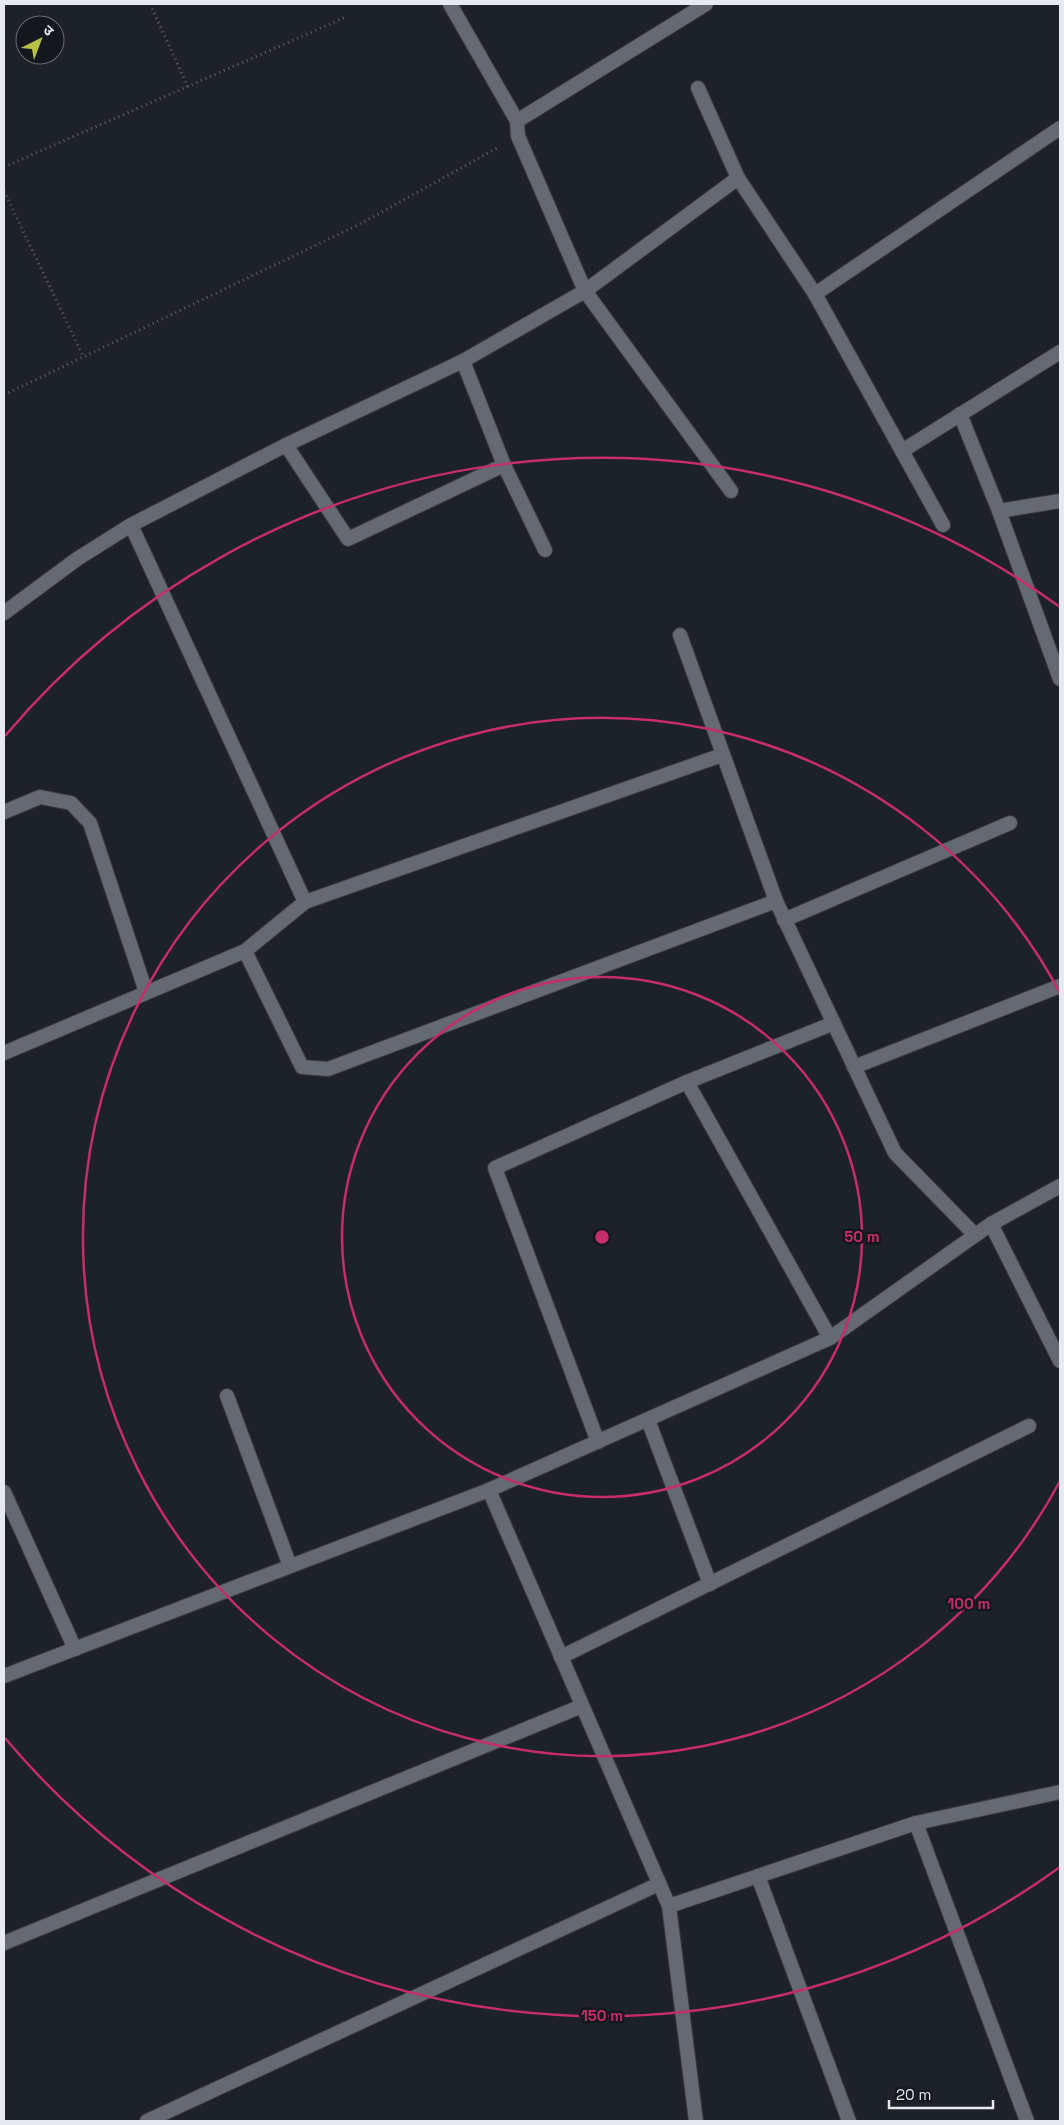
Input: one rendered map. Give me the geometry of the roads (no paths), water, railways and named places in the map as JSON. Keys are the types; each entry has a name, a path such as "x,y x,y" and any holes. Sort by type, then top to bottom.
{"street":[{"path":"450,4 517,121 518,136 585,291 731,491"},
{"path":"517,121 706,4"},
{"path":"698,88 738,178 815,294 943,525"},
{"path":"815,294 1060,128"},
{"path":"4,613 78,559 131,525 286,445 463,361 585,291 738,178"},
{"path":"902,451 1060,352"},
{"path":"463,361 504,465 545,550"},
{"path":"960,414 999,512 1060,678"},
{"path":"286,445 348,539 504,465"},
{"path":"999,512 1060,502"},
{"path":"131,525 305,902"},
{"path":"680,635 776,901 895,1153 975,1235"},
{"path":"4,1053 245,951 305,902 722,755"},
{"path":"4,812 40,797 70,803 90,823 146,992"},
{"path":"784,920 1010,823"},
{"path":"245,951 302,1067 328,1069 776,901"},
{"path":"854,1067 1060,986"},
{"path":"598,1442 495,1168 687,1082 834,1023"},
{"path":"687,1082 830,1338"},
{"path":"4,1676 489,1490 830,1338 991,1224 1060,1186"},
{"path":"991,1224 1060,1361"},
{"path":"227,1396 290,1566"},
{"path":"648,1420 710,1584"},
{"path":"561,1658 1029,1426"},
{"path":"489,1490 669,1906 696,2121"},
{"path":"4,1492 75,1649"},
{"path":"4,1942 582,1706"},
{"path":"669,1906 916,1823 1060,1792"},
{"path":"916,1823 1027,2121"},
{"path":"758,1876 848,2121"},
{"path":"149,2121 659,1884"}]}
